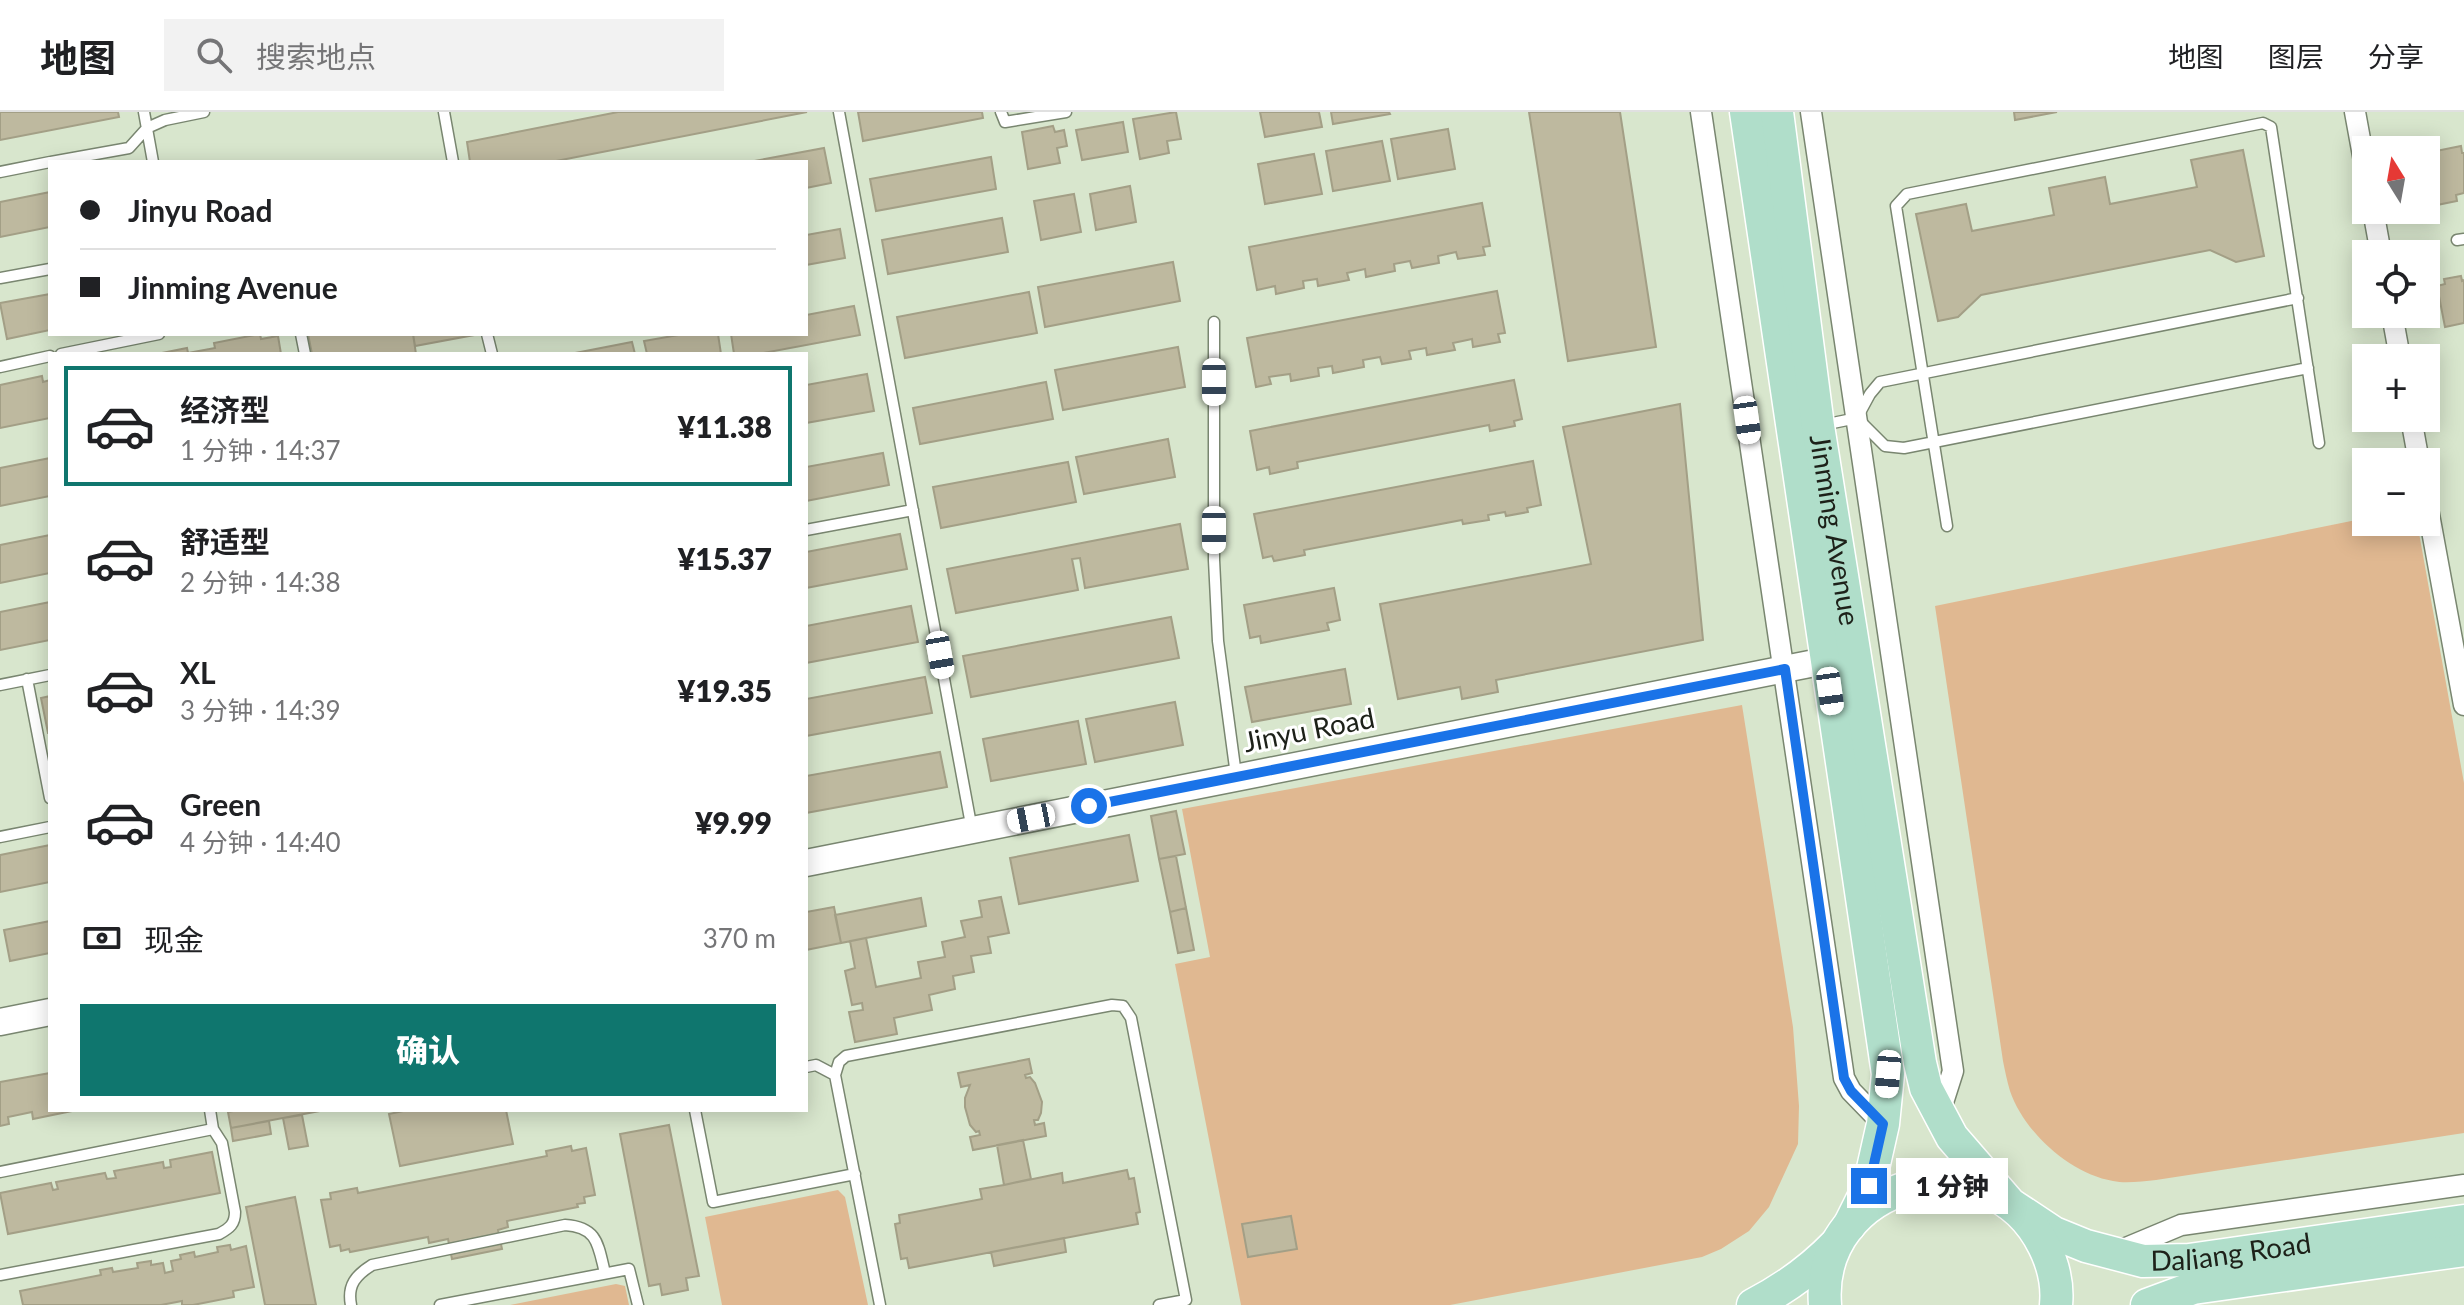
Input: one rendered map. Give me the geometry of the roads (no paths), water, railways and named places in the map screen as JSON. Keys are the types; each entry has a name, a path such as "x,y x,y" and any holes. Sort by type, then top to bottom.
{"main road":[{"name":"Jinming Avenue","path":"1746,112 1888,1074 1883,1124 1869,1186 1844,1234"},
{"name":"Jinming Avenue","path":"1777,112 1818,426 1920,1063 1926,1088 1939,1115 1962,1150 2010,1204"},
{"path":"1753,1305 1783,1290 1818,1263 1878,1199 1896,1190 1935,1181 1974,1187 2010,1204 2026,1219 2049,1256 2055,1277 2056,1305"},
{"name":"Daliang Road","path":"2010,1204 2054,1233 2086,1246 2143,1261 2189,1260 2464,1221"},
{"path":"1825,1305 1826,1280 1844,1234"},
{"name":"Daliang Road","path":"2147,1305 2193,1288 2464,1250"}],"street":[{"path":"1701,112 1844,1078 1851,1091 1883,1124"},
{"path":"1811,112 1953,1071 1939,1115"},
{"path":"2355,112 2359,136"},
{"path":"2433,536 2464,705"},
{"name":"Jinyu Road","path":"808,863 1825,661"},
{"path":"2,1019 48,1012"},
{"path":"2114,1253 2181,1225 2464,1185"}],"lane":[{"path":"144,112 153,160"},
{"path":"62,160 129,148 147,128 165,120 204,112"},
{"path":"444,112 453,160"},
{"path":"839,112 972,830"},
{"path":"1001,112 1005,122 1066,112"},
{"path":"1947,526 1896,206 1907,194 2263,123 2271,127 2319,443"},
{"path":"0,172 48,163"},
{"path":"0,278 48,269"},
{"path":"1818,426 1857,418 1880,382 2298,298"},
{"path":"1214,322 1214,573 1218,641 1236,778"},
{"path":"71,352 149,336"},
{"path":"0,367 48,356"},
{"path":"1857,418 1885,446 1904,448 2308,368"},
{"path":"808,530 913,510"},
{"path":"0,685 48,675"},
{"path":"27,679 48,788"},
{"path":"0,837 48,827"},
{"path":"880,1305 835,1075 839,1062 846,1056 1112,1005 1123,1006 1131,1018 1186,1300 1159,1305"},
{"path":"808,1067 816,1065 835,1075"},
{"path":"0,1275 219,1234 229,1229 235,1221 235,1212 222,1143 213,1129 210,1112"},
{"path":"695,1112 713,1202 855,1174"},
{"path":"0,1172 213,1129"},
{"path":"351,1305 349,1296 353,1280 372,1265 565,1225 585,1228 595,1238 605,1273"},
{"path":"440,1305 482,1301 629,1269 638,1305"}]}
